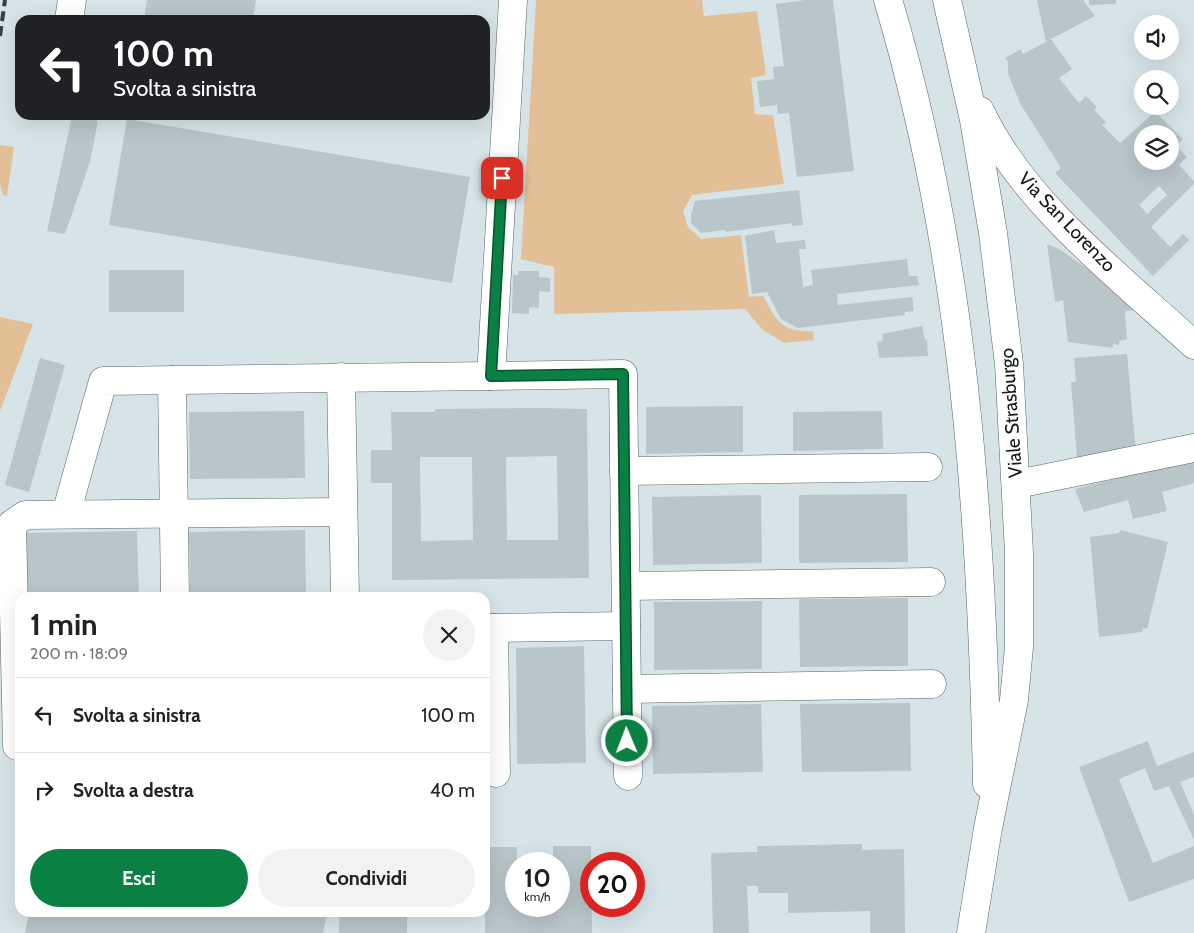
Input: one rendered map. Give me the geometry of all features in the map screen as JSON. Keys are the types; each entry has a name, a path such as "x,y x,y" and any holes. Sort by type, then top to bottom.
{"street":[{"path":"491,376 513,0"},
{"name":"Viale Strasburgo","path":"888,0 911,87 947,261 961,361 982,611 988,828"},
{"name":"Viale Strasburgo","path":"946,0 965,79 985,177 998,272 1009,364 1017,484 1019,553 1019,647 1014,700 988,828 971,933"},
{"name":"Via San Lorenzo","path":"965,79 986,124 1011,164 1041,202 1194,344"},
{"path":"66,514 103,381 623,374 628,776"},
{"path":"341,377 345,592"},
{"path":"172,380 175,592"},
{"path":"1017,484 1194,448"},
{"path":"624,471 928,467"},
{"path":"15,592 12,524 25,515 343,512"},
{"path":"978,556 984,565 1000,570 1008,568 1014,563 1019,553"},
{"path":"626,586 931,582"},
{"path":"496,773 490,628 626,626"},
{"path":"627,689 932,684"}],"shaded area":[{"path":"536,0 702,0 704,16 757,11 766,75 751,78 755,114 773,115 784,184 692,195 683,211 688,227 701,239 741,235 749,297 763,296 772,313 781,324 793,330 813,331 814,340 784,343 763,330 745,309 554,314 554,267 521,259"},
{"path":"0,145 14,147 7,196 3,195 0,185"},
{"path":"0,317 33,324 0,411"}],"building":[{"path":"147,0 256,0 254,15 145,15"},
{"path":"805,0 833,0 854,171 797,177 789,113 778,114 777,105 760,107 757,81 774,79 773,67 784,66 776,4"},
{"path":"1037,0 1083,0 1095,16 1051,39 1072,69 1059,78 1079,103 1086,96 1097,107 1094,110 1106,122 1102,125 1120,143 1134,131 1134,170 1179,170 1179,165 1194,181 1194,184 1151,227 1170,247 1183,234 1189,240 1153,276 1055,173 1061,168 1021,105 1008,74 1008,62 1005,58 1021,49 1023,54 1046,42","holes":["1159,186 1167,195 1147,214 1139,205"]},
{"path":"1089,0 1116,0 1116,4 1089,5"},
{"path":"1152,115 1158,115 1168,125 1140,125"},
{"path":"71,120 98,121 90,162 65,234 47,231"},
{"path":"127,120 470,177 452,283 109,225"},
{"path":"1179,135 1183,139 1179,143"},
{"path":"1179,149 1187,157 1179,165"},
{"path":"799,190 803,225 792,226 792,223 726,232 725,230 701,233 691,223 695,201"},
{"path":"774,230 776,243 805,240 806,249 799,249 803,287 813,285 811,270 907,259 909,276 917,276 919,285 837,294 838,305 912,297 914,311 905,312 905,315 798,328 781,319 767,292 752,294 745,236"},
{"path":"1047,244 1059,249 1118,290 1139,310 1125,311 1127,339 1119,341 1119,345 1113,344 1113,348 1068,342 1063,300 1055,302"},
{"path":"109,270 184,270 184,312 109,312"},
{"path":"518,271 539,271 539,277 550,278 550,292 539,291 539,308 529,307 529,314 512,313 513,275 518,275"},
{"path":"922,326 925,340 927,339 928,356 879,358 877,342 883,341 882,334"},
{"path":"1127,354 1136,453 1077,458 1071,382 1076,382 1074,358"},
{"path":"40,358 65,365 29,492 5,485"},
{"path":"743,406 743,452 646,454 646,407"},
{"path":"435,409 587,409 589,578 392,580 392,483 371,483 371,450 392,450 391,412 435,412","holes":["557,456 558,540 507,540 506,457","420,457 472,457 473,540 421,541"]},
{"path":"304,411 305,478 190,479 189,412"},
{"path":"882,411 883,449 793,451 793,412"},
{"path":"1194,458 1194,483 1162,492 1167,511 1133,519 1128,500 1084,512 1075,489"},
{"path":"907,494 908,562 799,563 799,495"},
{"path":"761,495 762,563 653,565 652,497"},
{"path":"305,530 306,592 190,592 189,532"},
{"path":"1120,530 1168,542 1147,629 1143,628 1142,632 1099,637 1090,537 1119,533"},
{"path":"137,531 139,592 23,592 22,533"},
{"path":"908,598 908,666 800,667 799,599"},
{"path":"762,601 762,669 654,670 654,602"},
{"path":"584,646 586,763 517,764 516,648"},
{"path":"910,703 911,771 802,772 800,704"},
{"path":"761,704 763,772 653,774 652,706"},
{"path":"1148,741 1157,766 1194,752 1194,777 1180,782 1194,815 1194,840 1169,786 1154,791 1145,768 1119,779 1153,863 1194,846 1194,879 1129,902 1079,767"},
{"path":"862,844 862,850 904,849 905,933 870,933 870,911 788,913 788,893 758,893 758,886 747,886 749,933 713,933 711,853 757,852 757,846"},
{"path":"553,846 591,846 591,852 580,852 580,917 592,917 592,933 485,933 485,917 490,917 490,847 517,847 517,852 505,852 505,917 570,917 570,852 553,852"},
{"path":"28,917 326,917 323,933 25,933"},
{"path":"339,917 407,917 407,933 339,933"}],"railway":[{"path":"0,36 5,0"}],"route":[{"path":"502,178 491,376 623,374 627,741"}]}
